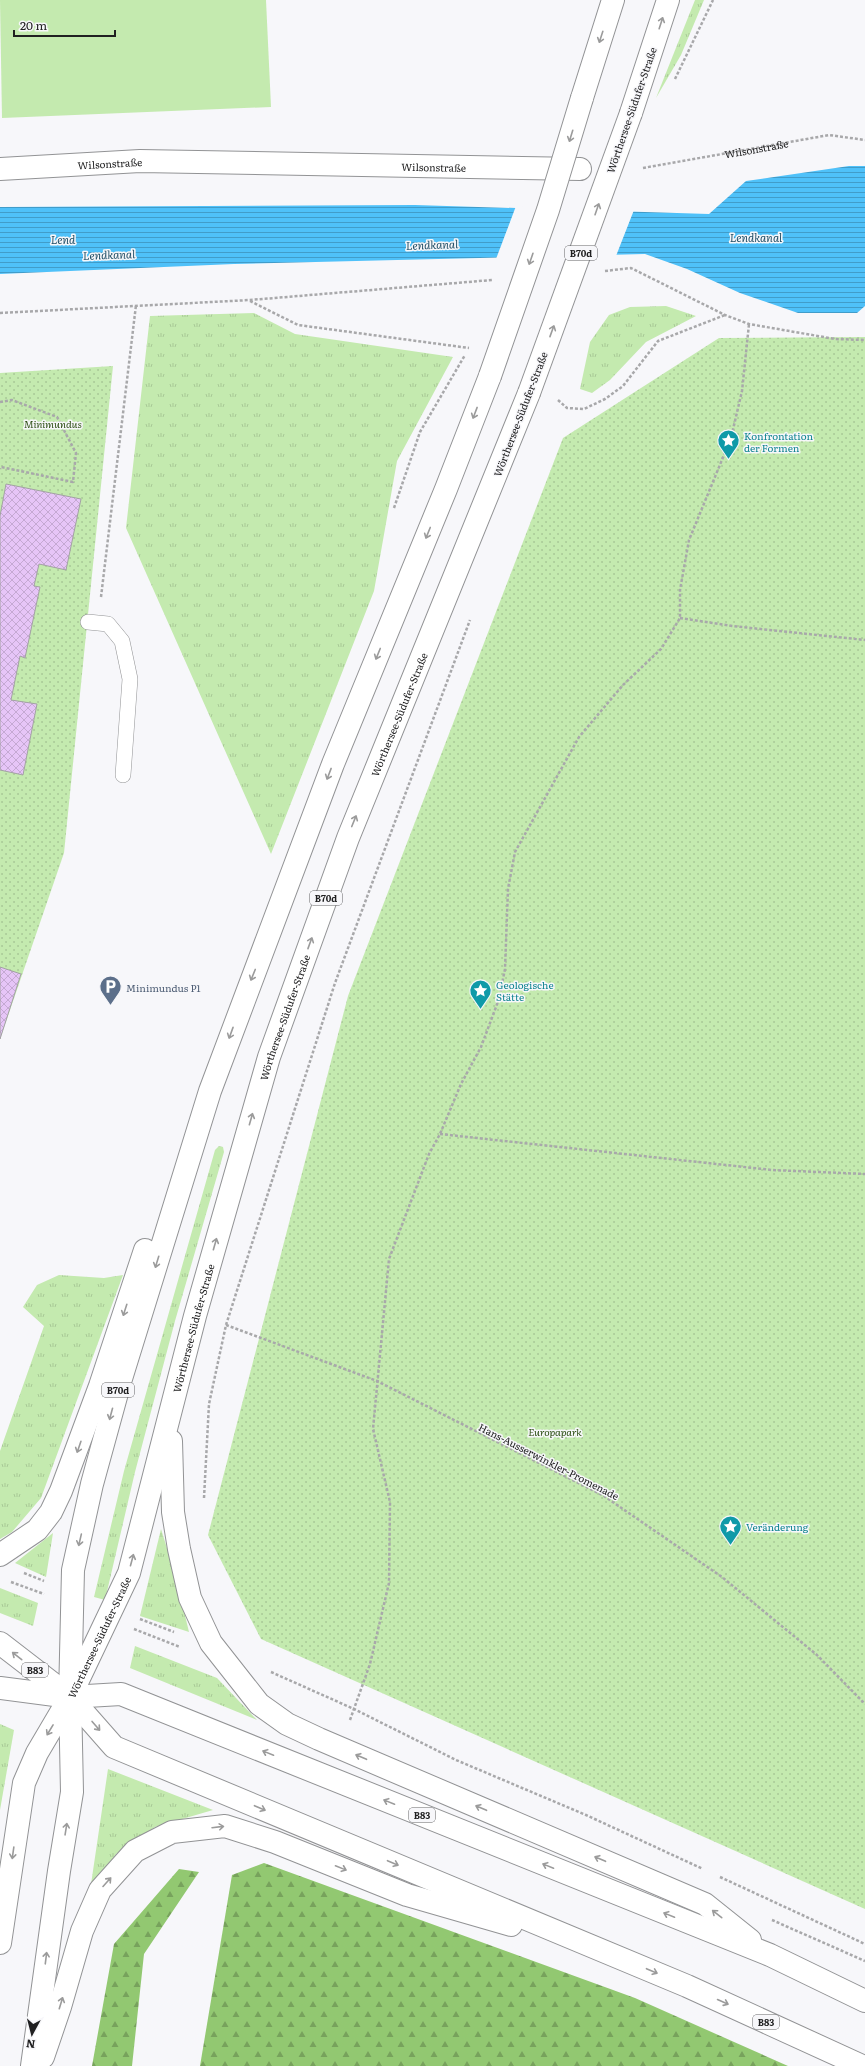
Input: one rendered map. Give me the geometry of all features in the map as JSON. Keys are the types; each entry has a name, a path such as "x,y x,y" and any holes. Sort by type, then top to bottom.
{"main road":[{"name":"Wörthersee-Südufer-Straße","path":"70,1697 73,1570 92,1484 120,1382 210,1091 333,764 446,489 490,376 548,210 613,0"},
{"name":"Wörthersee-Südufer-Straße","path":"70,1697 129,1573 195,1316 269,1057 348,838 529,393 631,113 668,0"},
{"name":"Wilsonstraße","path":"0,169 140,160 580,169"},
{"path":"0,1554 37,1530 50,1512 61,1491 97,1394 147,1246 210,1091"},
{"path":"170,1418 173,1512 190,1598 211,1643 259,1704 287,1724 319,1739 704,1904 770,1956"},
{"name":"B83","path":"0,1643 70,1697 114,1747 695,1989 862,2066"},
{"name":"B83","path":"0,1688 70,1697 122,1694 770,1956 865,2001"},
{"path":"0,1943 24,1784 36,1753 70,1697"},
{"path":"32,2066 55,1894 72,1792 70,1697"},
{"path":"40,2066 60,2006 82,1931 100,1890 135,1852 172,1832 225,1826 275,1842 407,1895 616,1956"}],"lane":[{"path":"93,623 108,624 122,641 130,679 123,775"}],"path":[{"path":"673,83 713,0"},
{"name":"Wilsonstraße","path":"642,168 829,135 865,140"},
{"path":"599,271 631,268 725,315 750,324 835,339 865,340"},
{"path":"0,312 250,300 496,280"},
{"path":"250,300 298,326 469,348"},
{"path":"93,623 136,305"},
{"path":"554,396 567,408 584,409 605,399 623,386 658,341 725,315"},
{"path":"350,1720 370,1664 389,1583 390,1502 373,1429 389,1259 429,1154 440,1134 461,1084 481,1047 499,999 505,969 508,889 515,852 579,737 623,685 661,649 680,618 680,590 690,540 731,438 742,391 750,324"},
{"path":"394,508 420,432 472,341"},
{"path":"0,402 12,400 57,417 76,453 72,482 1,467 0,469"},
{"path":"203,1503 209,1404 226,1325 335,983 473,613"},
{"path":"680,618 732,626 865,640"},
{"path":"440,1134 772,1170 865,1174"},
{"name":"Hans-Ausserwinkler-Promenade","path":"226,1325 377,1381 604,1496 722,1577 817,1655 865,1704"},
{"path":"266,1670 354,1709 456,1760 586,1814 708,1872"},
{"path":"715,1875 865,1944"}],"green space":[{"path":"0,0 266,0 271,107 2,118"},
{"path":"695,0 704,0 681,55 656,98"},
{"path":"666,306 696,316 646,342 610,380 592,393 580,389 590,342 609,315 630,307"},
{"path":"254,313 295,334 453,357 397,461 374,591 271,854 126,528 150,316"},
{"name":"Europapark","path":"865,337 865,1909 261,1639 208,1535 348,996 563,438 719,338"},
{"name":"Minimundus","path":"113,366 64,853 0,1039 0,373"},
{"path":"219,1146 223,1147 224,1152 175,1321 135,1472 105,1600 94,1597 124,1471 215,1150"},
{"path":"59,1275 104,1278 123,1275 41,1498 12,1532 0,1539 0,1451 44,1326 23,1307 37,1285"},
{"path":"161,1529 175,1574 189,1632 140,1616"},
{"path":"53,1533 46,1577 15,1563"},
{"path":"0,1588 38,1603 33,1626 0,1613"},
{"path":"135,1646 217,1678 257,1720 130,1668"},
{"path":"0,1724 14,1730 0,1810"},
{"path":"108,1769 213,1810 155,1827 116,1854 90,1891"},
{"path":"264,1863 635,1998 788,2066 200,2066 232,1875"},
{"path":"179,1869 199,1872 144,1954 132,2066 92,2066 114,1944"}],"water":[{"name":"Lend","path":"849,166 865,166 865,306 857,313 798,313 740,293 687,269 645,254 234,264 0,274 0,207 415,205 709,214 746,181"}],"pier":[{"path":"516,206 634,210 616,256 496,259"}],"building":[{"path":"6,484 81,499 66,570 39,564 34,586 40,587 25,658 20,656 11,700 37,704 23,775 0,770 0,516"},
{"path":"0,967 21,974 0,1039"}],"place":[{"name":"Konfrontation der Formen","path":"729,460"},
{"name":"Minimundus P1","path":"111,1006"},
{"name":"Geologische Stätte","path":"481,1010"},
{"name":"Veränderung","path":"731,1546"}],"water label":[{"name":"Lendkanal","path":"756,237"},
{"name":"Lendkanal","path":"432,244"},
{"name":"Lendkanal","path":"109,254"}]}
